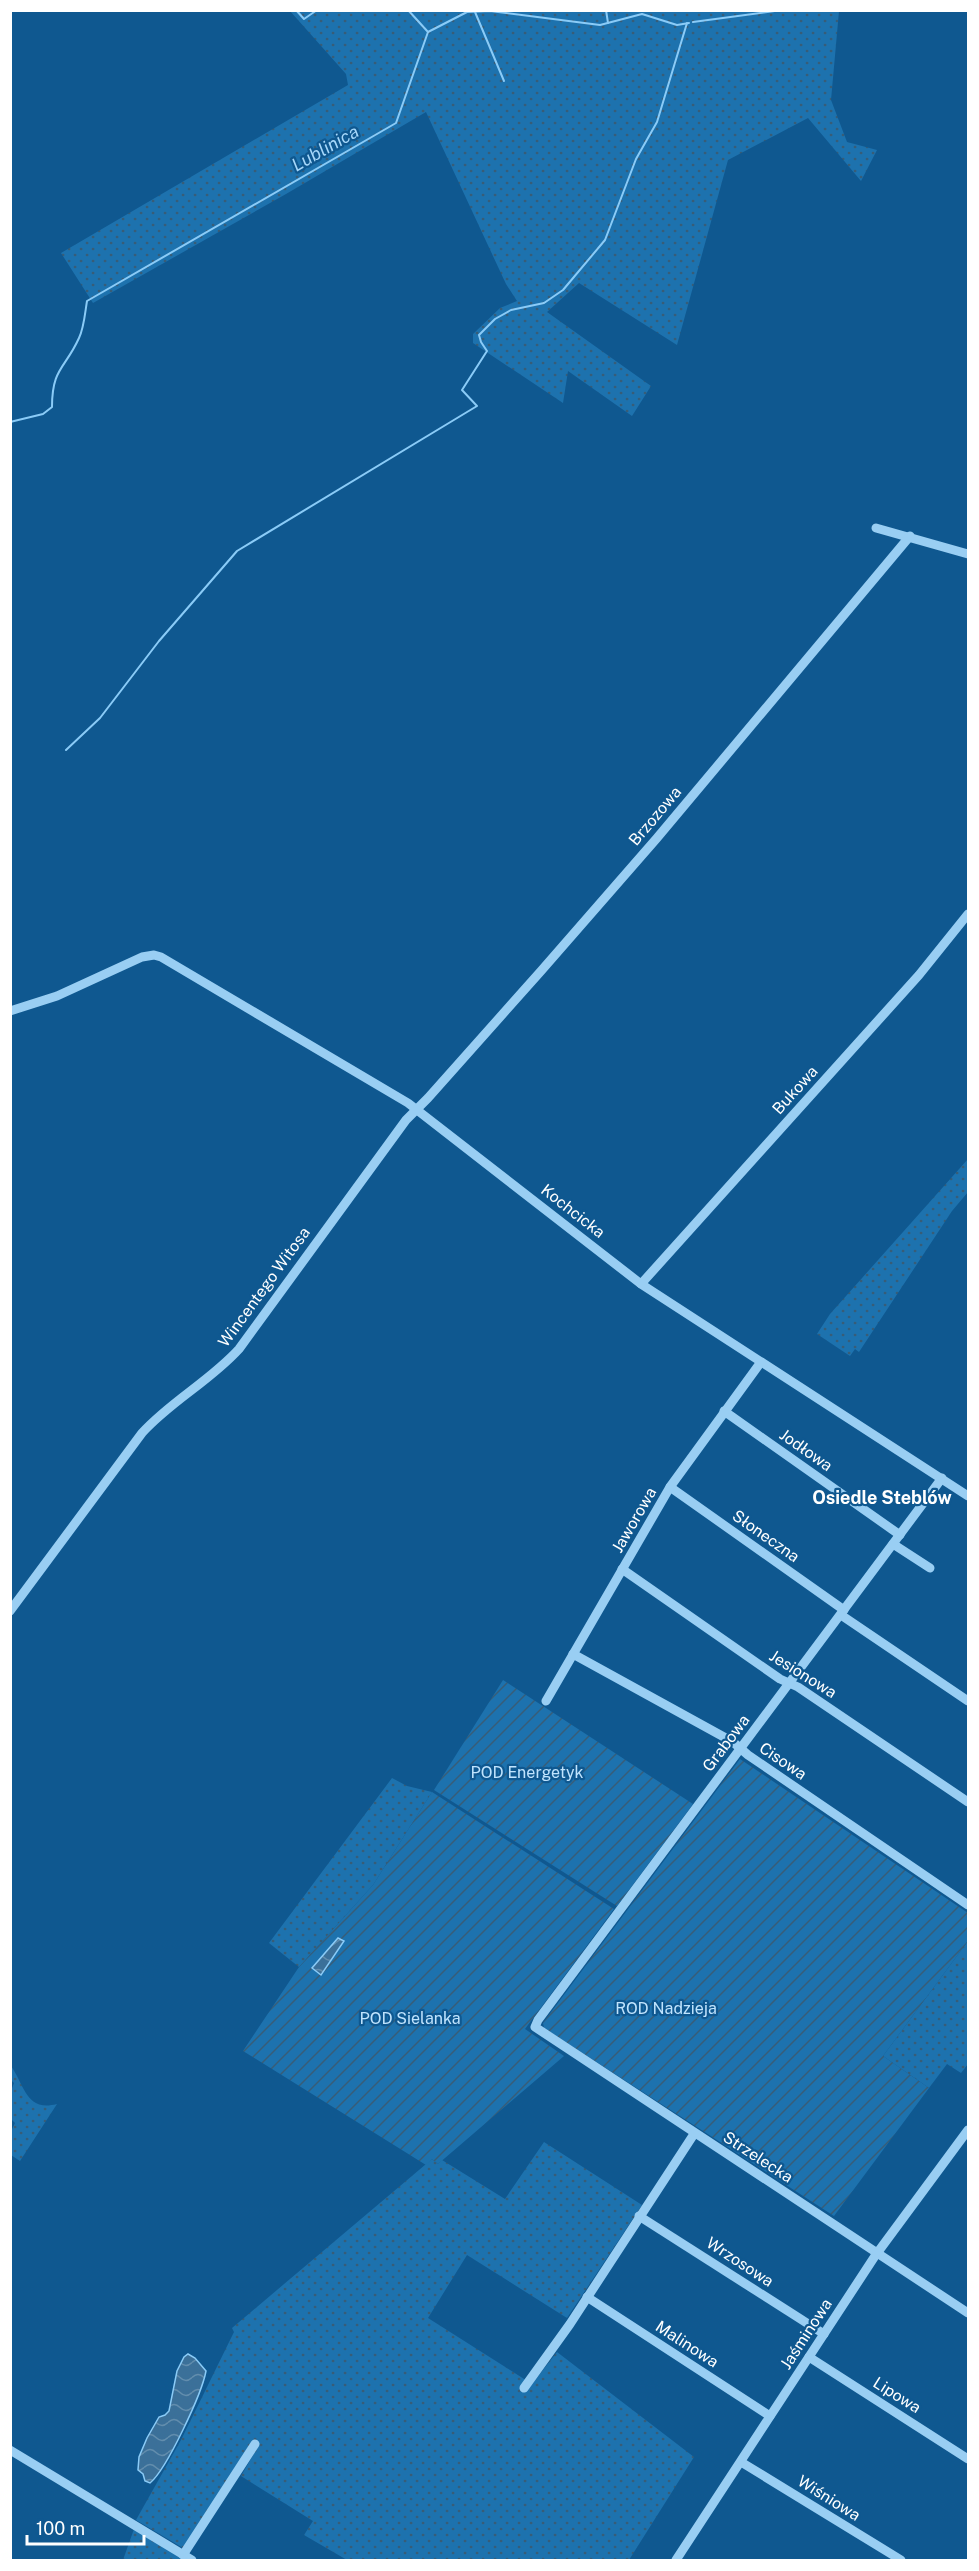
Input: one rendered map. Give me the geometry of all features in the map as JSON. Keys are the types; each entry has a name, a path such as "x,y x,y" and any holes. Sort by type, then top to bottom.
{"street":[{"path":"876,528 969,554"},
{"name":"Brzozowa","path":"417,1109 534,980 657,838 910,536"},
{"name":"Bukowa","path":"641,1284 919,975 969,914"},
{"name":"Kochcicka","path":"10,1011 57,996 142,957 156,955 386,1088 417,1109 641,1284 969,1496"},
{"name":"Wincentego Witosa","path":"10,1611 142,1433 156,1419 215,1373 239,1350 358,1184 406,1120 417,1109"},
{"name":"Jaworowa","path":"546,1701 670,1487 761,1362"},
{"name":"Jodłowa","path":"724,1412 900,1535"},
{"name":"Grabowa","path":"535,2025 942,1478"},
{"name":"Słoneczna","path":"670,1487 969,1701"},
{"path":"893,1544 930,1568"},
{"name":"Jesionowa","path":"622,1569 780,1679 969,1802"},
{"name":"Cisowa","path":"573,1654 733,1742 969,1905"},
{"name":"Strzelecka","path":"535,2025 538,2031 969,2313"},
{"name":"Jaśminowa","path":"676,2560 877,2253 969,2130"},
{"path":"524,2388 694,2134"},
{"name":"Wrzosowa","path":"639,2216 824,2334"},
{"name":"Malinowa","path":"587,2297 770,2416"},
{"name":"Lipowa","path":"809,2357 969,2459"},
{"path":"183,2555 255,2444"},
{"path":"10,2450 192,2560"},
{"name":"Wiśniowa","path":"741,2462 902,2560"}],"green space":[{"path":"290,11 839,11 831,100 847,142 877,150 861,181 808,118 728,160 677,345 579,283 547,312 651,386 632,416 568,371 563,403 473,343 473,334 500,308 517,301 506,284 426,112 93,303 61,253 348,85 346,74"},
{"path":"968,1159 968,1192 952,1211 859,1352 855,1349 850,1356 817,1334 830,1314"},
{"name":"POD Energetyk","path":"503,1680 693,1804 617,1906 434,1790"},
{"name":"ROD Nadzieja","path":"740,1759 968,1913 968,1941 883,2056 929,2088 834,2216 544,2028 543,2023"},
{"path":"392,1778 407,1786 432,1792 373,1885 299,1967 269,1943"},
{"name":"POD Sielanka","path":"432,1792 614,1909 525,2029 564,2056 438,2164 432,2159 426,2165 243,2051 299,1967 373,1885"},
{"path":"968,1941 968,2064 961,2073 947,2064 929,2088 883,2056"},
{"path":"11,2066 33,2101 47,2105 57,2104 20,2161 11,2155 10,2133 15,2123 11,2119 11,2091 14,2083 11,2080"},
{"path":"544,2142 642,2205 567,2318 467,2255 428,2318 532,2384 557,2352 694,2457 629,2560 347,2560 304,2535 313,2521 241,2476 259,2445 183,2548 136,2520 181,2440 234,2332 232,2328 432,2159 438,2164 442,2160 505,2199"},
{"path":"134,2529 186,2560 123,2560"}],"water":[{"path":"338,1938 344,1941 321,1975 312,1968"},
{"path":"188,2354 195,2358 206,2371 203,2382 174,2447 150,2483 145,2481 143,2474 138,2470 139,2457 159,2417 169,2411 177,2371"}],"waterway":[{"path":"296,10 304,19 317,10"},
{"path":"408,10 428,32"},
{"path":"606,10 608,23"},
{"name":"Lublinica","path":"693,22 782,10"},
{"name":"Lublinica","path":"10,422 43,414 52,407 54,384 81,334 87,301 396,123 428,32 467,12 490,11 600,25 642,14 677,25 689,23"},
{"path":"475,12 504,81"},
{"path":"66,750 100,718 159,641 237,551 477,406 462,390 487,351 479,335 495,319 511,310 544,303 563,290 605,240 636,159 657,122 687,23"}],"district":[{"name":"Osiedle Steblów","path":"882,1497"}]}
